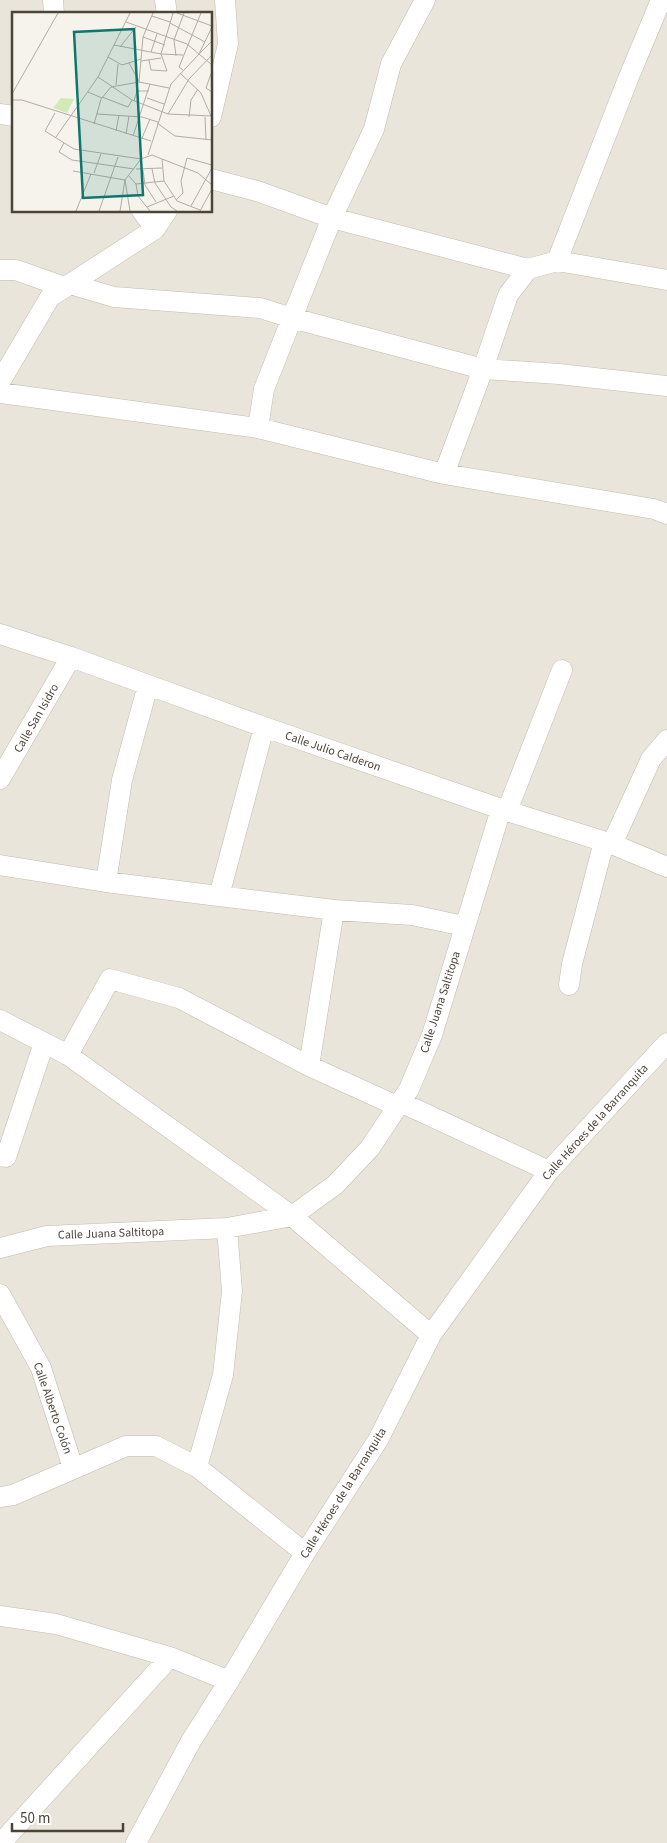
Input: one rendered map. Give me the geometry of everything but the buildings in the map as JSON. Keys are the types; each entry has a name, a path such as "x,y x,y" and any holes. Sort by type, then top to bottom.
{"street":[{"path":"212,113 228,44 225,0"},
{"path":"258,428 264,389 332,218 374,128 391,64 425,0"},
{"path":"558,261 628,79 661,0"},
{"path":"212,179 257,191 332,218 528,269 558,261 667,280"},
{"path":"143,212 155,229"},
{"path":"0,382 50,297 155,229 166,212"},
{"path":"444,474 508,295 528,269"},
{"path":"0,270 16,270 67,286 114,297 260,308 483,369 559,374 667,386"},
{"path":"0,393 258,428 444,474 654,508 667,514"},
{"name":"Calle Julio Calderon","path":"0,634 71,657 264,727 504,810 608,843 667,866"},
{"name":"Calle San Isidro","path":"0,779 71,657"},
{"name":"Calle Juana Saltitopa","path":"0,1248 46,1236 227,1228 292,1216 341,1179 370,1148 409,1089 432,1034 464,926 504,810 562,670"},
{"path":"106,882 122,780 148,685"},
{"path":"219,896 264,727"},
{"path":"569,985 572,964 608,843 652,759 667,740"},
{"path":"0,865 106,882 334,910 412,915 464,926"},
{"path":"309,1066 334,910"},
{"path":"68,1055 110,979 179,998 309,1066 399,1104 549,1172"},
{"path":"0,1020 68,1055 292,1216 431,1335"},
{"path":"0,1156 6,1157 44,1042"},
{"name":"Calle Héroes de la Barranquita","path":"136,1843 190,1741 230,1680 305,1553 378,1440 431,1335 549,1172 667,1043"},
{"path":"197,1467 222,1375 232,1291 227,1228"},
{"name":"Calle Alberto Colón","path":"0,1294 41,1368 73,1468 126,1446 156,1446 197,1467 305,1553"},
{"path":"0,1497 13,1495 73,1468"},
{"path":"0,1616 56,1624 170,1658 230,1680"},
{"path":"1,1843 170,1658"}],"shaded area":[{"path":"0,0 667,0 667,1843 0,1843"}]}
